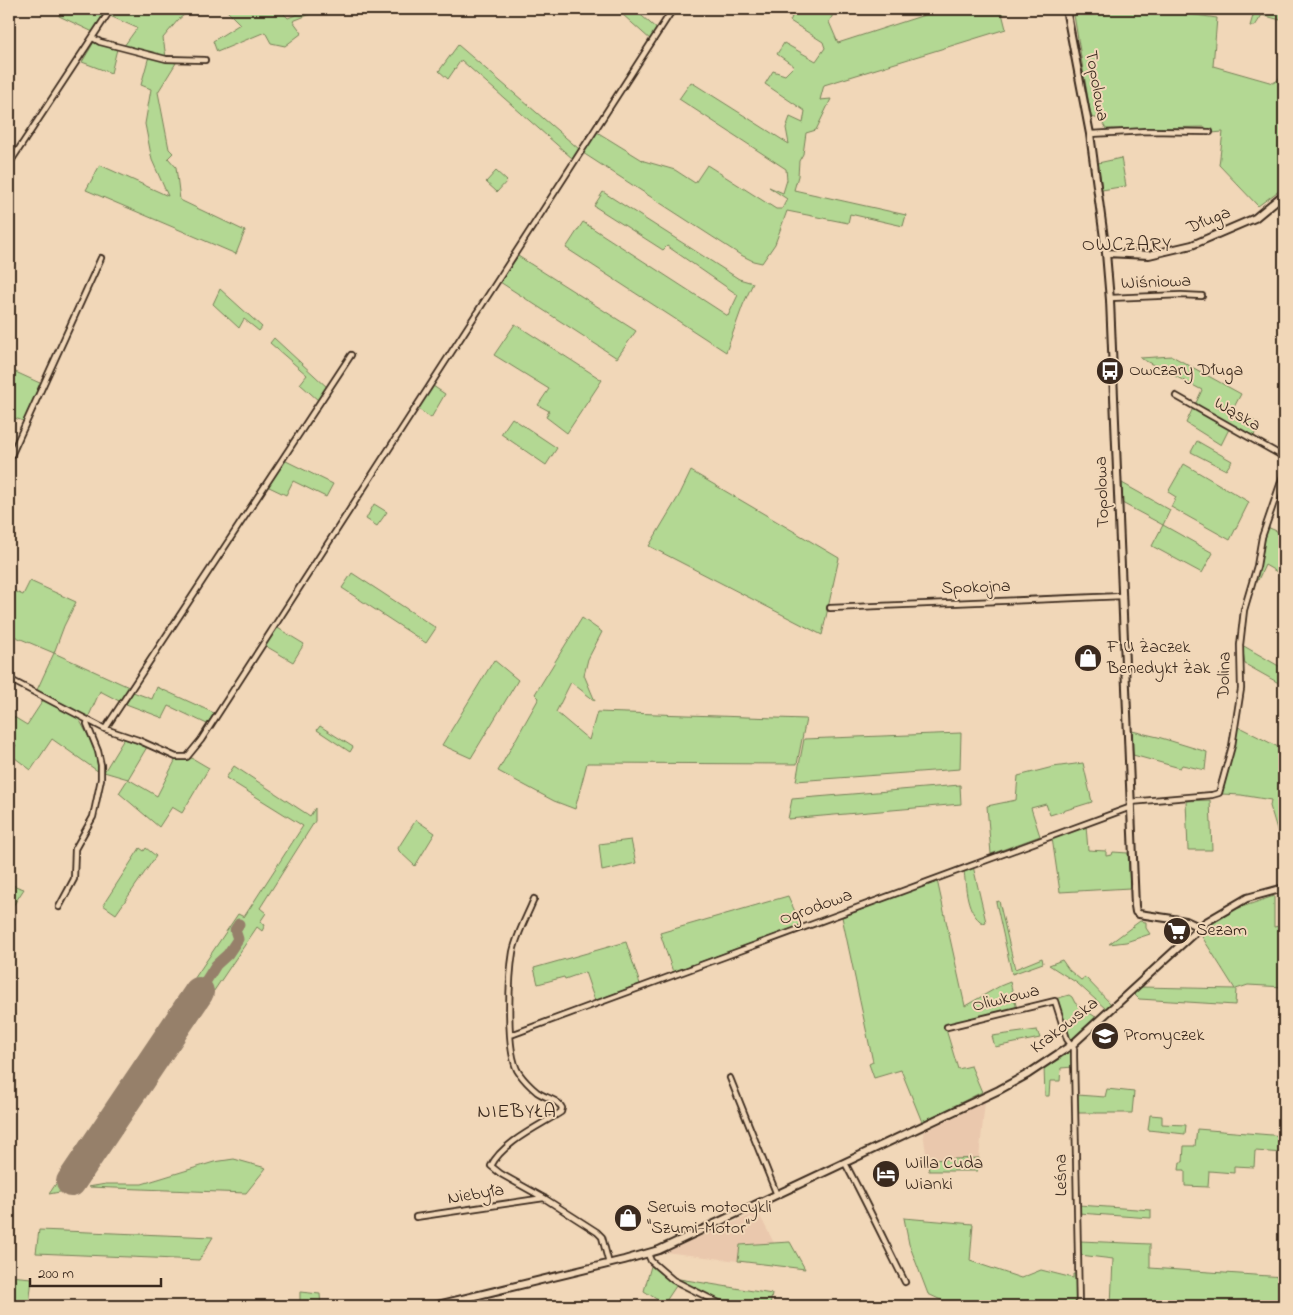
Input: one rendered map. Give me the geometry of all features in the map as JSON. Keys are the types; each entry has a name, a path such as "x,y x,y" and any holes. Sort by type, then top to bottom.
{"street":[{"path":"9,164 111,9"},
{"path":"9,679 105,729 138,740 176,757 187,757 197,746 673,9"},
{"name":"Topolowa","path":"1066,9 1090,134 1110,298 1136,912 1144,916 1191,923 1199,927"},
{"path":"93,38 100,42 166,59 205,60"},
{"path":"1090,134 1147,131 1210,132"},
{"name":"Długa","path":"1106,253 1149,255 1192,245 1255,218 1284,194"},
{"path":"9,460 100,258"},
{"name":"Wiśniowa","path":"1110,298 1202,296"},
{"path":"105,729 351,355"},
{"name":"Wąska","path":"1176,396 1284,457"},
{"name":"Dolina","path":"1130,804 1219,793 1232,746 1241,689 1240,645 1244,610 1257,566 1262,537 1284,473"},
{"name":"Spokojna","path":"830,608 1123,596"},
{"path":"59,907 74,879 75,849 93,817 101,779 98,751 87,724 88,720"},
{"name":"Ogrodowa","path":"511,1035 1130,804"},
{"name":"Krakowska","path":"432,1306 648,1254 671,1245 1007,1085 1070,1046 1199,927 1217,914 1242,900 1284,888"},
{"path":"534,899 514,951 510,985 513,1063 518,1072 538,1093 562,1106 561,1112 513,1142 499,1154 491,1166 500,1174 599,1234 609,1264"},
{"name":"Oliwkowa","path":"946,1027 1055,1001 1066,1040 1070,1046"},
{"name":"Leśna","path":"1070,1046 1074,1049 1076,1077 1079,1306"},
{"path":"730,1078 777,1195"},
{"path":"845,1163 881,1231 905,1282"},
{"name":"Niebyła","path":"416,1217 542,1199"},
{"path":"648,1254 651,1261 673,1280 725,1306"}],"shaded area":[{"path":"985,1102 979,1158 927,1160 923,1132"},
{"path":"758,1212 774,1243 740,1245 738,1261 665,1252"}],"green space":[{"path":"62,9 102,9 106,11 93,32 59,16"},
{"path":"115,9 191,9 178,20 163,38 166,57 124,46 137,28 110,16"},
{"path":"225,9 279,9 288,18 310,9 323,9 293,21 302,33 285,46 271,43 265,32 217,52 213,41 240,24"},
{"path":"625,9 634,9 658,30 652,41 622,14"},
{"path":"791,9 836,9 829,22 838,43 943,9 1016,9 1002,13 1006,29 824,85 820,100 831,99 816,130 806,133 794,190 906,215 903,226 850,214 848,223 787,211 775,244 762,263 739,254 583,153 597,132 644,161 675,170 695,183 707,165 776,209 782,209 787,199 769,187 783,193 787,180 786,169 679,99 691,82 789,144 786,128 790,117 803,123 805,111 765,84 773,71 785,75 794,66 777,54 784,43 816,61 825,48 823,42 790,21 792,17 788,14"},
{"path":"1073,9 1153,9 1217,18 1213,66 1273,83 1278,80 1284,68 1284,187 1258,206 1219,165 1223,132 1212,133 1205,127 1106,129 1100,119 1091,117"},
{"path":"1255,9 1284,9 1284,21 1262,15 1255,26 1250,26"},
{"path":"94,42 117,49 111,73 82,62"},
{"path":"458,45 579,149 573,159 461,60 448,79 439,71"},
{"path":"149,56 176,63 158,92 169,149 173,153 168,158 176,167 180,200 245,231 236,254 86,190 100,165 168,196 152,160 145,124 151,89 141,85"},
{"path":"1121,158 1126,186 1102,190 1098,163"},
{"path":"496,171 507,181 497,192 486,182"},
{"path":"603,192 739,279 753,283 726,352 566,248 583,222 728,316 738,295 667,246 663,250 594,206"},
{"path":"518,256 636,331 617,358 500,282"},
{"path":"220,289 262,327 259,331 244,319 239,328 213,304"},
{"path":"515,324 602,380 567,433 546,417 549,411 538,405 549,389 494,355"},
{"path":"274,338 328,388 319,401 300,384 307,375 270,343"},
{"path":"1172,356 1241,394 1233,409 1259,424 1253,438 1195,405 1202,390 1140,358"},
{"path":"9,369 42,384 26,422 9,416"},
{"path":"433,386 445,394 431,418 418,409"},
{"path":"1193,408 1229,429 1221,445 1186,423"},
{"path":"512,418 557,448 546,465 501,434"},
{"path":"1197,441 1232,461 1226,470 1191,452"},
{"path":"284,460 333,484 326,497 293,481 286,495 267,486"},
{"path":"1184,464 1249,502 1230,540 1171,507 1176,497 1168,492"},
{"path":"691,471 839,558 822,635 649,546 680,494"},
{"path":"1122,483 1170,510 1163,525 1122,503"},
{"path":"374,504 387,512 377,526 366,519"},
{"path":"1163,525 1213,553 1202,573 1152,546"},
{"path":"1267,527 1279,532 1277,537 1284,541 1284,576 1265,565 1258,580 1255,579 1261,561"},
{"path":"352,573 436,628 426,643 342,588"},
{"path":"30,581 76,602 64,626 54,653 9,634 9,589 23,595"},
{"path":"582,618 602,632 588,659 584,675 595,701 571,682 556,712 589,740 597,712 806,719 797,764 587,763 575,809 554,801 498,771 539,698 535,694"},
{"path":"276,627 304,644 293,662 264,645"},
{"path":"1242,645 1284,669 1284,686 1245,664"},
{"path":"54,653 131,688 121,702 100,691 88,718 37,690"},
{"path":"494,660 518,680 471,758 442,745"},
{"path":"157,687 214,713 207,724 169,706 163,718 126,704 133,692 152,699"},
{"path":"44,699 78,717 98,754 99,772 52,739 31,770 11,755 16,745 9,739 9,714 27,725"},
{"path":"320,726 353,747 350,752 317,730"},
{"path":"1237,726 1284,750 1284,785 1278,801 1284,801 1284,853 1270,806 1271,800 1222,794"},
{"path":"1132,731 1207,752 1205,770 1182,765 1180,768 1133,755"},
{"path":"961,733 960,769 796,781 804,739"},
{"path":"124,739 147,747 128,779 104,772"},
{"path":"192,758 209,768 182,813 172,807 159,827 119,793 128,779 157,796 176,759"},
{"path":"1083,763 1092,802 1050,815 1046,804 1031,808 1040,836 991,854 987,806 1016,800 1018,776 1053,767"},
{"path":"234,766 310,816 315,808 315,821 260,908 266,913 260,922 265,925 262,931 257,927 81,1188 49,1194 238,914 244,917 303,826 226,778"},
{"path":"960,785 961,804 788,819 792,799"},
{"path":"1210,800 1212,850 1188,850 1186,801"},
{"path":"416,820 435,833 415,866 398,848"},
{"path":"1086,826 1088,850 1106,851 1106,856 1112,855 1113,852 1128,853 1130,888 1060,892 1052,838"},
{"path":"631,840 636,863 602,871 599,844"},
{"path":"140,848 144,851 146,848 156,856 116,914 103,905"},
{"path":"973,866 986,922 983,923 973,913 966,892 964,870"},
{"path":"937,880 965,1006 1010,982 1017,1009 945,1026 958,1069 971,1066 982,1092 922,1122 901,1070 874,1078 869,1064 873,1062 842,917"},
{"path":"9,884 24,889 9,912"},
{"path":"788,896 801,925 673,972 660,933"},
{"path":"1274,896 1274,927 1284,925 1284,987 1248,985 1236,989 1235,1005 1139,999 1134,994 1141,987 1235,989 1199,932 1236,909"},
{"path":"999,901 1015,969 1042,958 1043,963 1012,974 996,902"},
{"path":"1140,921 1146,922 1146,928 1150,934 1126,942 1109,944"},
{"path":"626,942 640,984 595,1001 585,972 565,979 564,977 538,984 534,968"},
{"path":"1062,960 1069,970 1081,980 1085,977 1111,1004 1106,1009 1077,983 1049,965"},
{"path":"1069,995 1075,1003 1097,1018 1072,1040 1068,1040 1055,999"},
{"path":"1037,1030 1040,1038 995,1047 992,1036"},
{"path":"1072,1049 1073,1067 1061,1068 1060,1081 1050,1081 1049,1096 1045,1096 1044,1067"},
{"path":"1107,1089 1134,1092 1132,1113 1077,1113 1077,1095 1105,1097"},
{"path":"1150,1115 1162,1116 1162,1124 1186,1125 1185,1134 1148,1130"},
{"path":"1197,1129 1284,1136 1284,1153 1255,1151 1254,1167 1234,1166 1234,1173 1209,1171 1208,1187 1185,1186 1185,1170 1179,1170 1180,1162 1183,1162 1184,1146 1195,1146"},
{"path":"979,1158 977,1171 929,1171 927,1160"},
{"path":"234,1159 266,1168 246,1193 88,1187 106,1184 142,1184 214,1162"},
{"path":"1078,1205 1151,1210 1151,1218 1078,1213"},
{"path":"904,1218 973,1224 970,1261 1021,1278 1041,1270 1073,1278 1073,1274 1076,1274 1077,1306 954,1306 928,1294 909,1244"},
{"path":"39,1230 213,1237 199,1260 36,1253"},
{"path":"1080,1241 1150,1244 1150,1268 1284,1277 1284,1306 1147,1304 1147,1306 1111,1306 1113,1259 1080,1255"},
{"path":"790,1242 805,1269 738,1261 740,1245"},
{"path":"651,1266 676,1286 664,1304 644,1291"},
{"path":"671,1275 673,1278 772,1294 770,1306 727,1306 670,1277"},
{"path":"9,1276 32,1278 29,1306 9,1306"},
{"path":"300,1292 320,1294 321,1306 281,1306 281,1301 300,1302"}],"taxiway":[{"path":"199,992 216,965 228,954 238,939 235,930 239,924"}],"runway":[{"path":"71,1182 199,992"}],"place":[{"name":"Owczary Długa","path":"1110,371"},
{"name":"F U Żaczek Benedykt Żak","path":"1088,658"},
{"name":"Sezam","path":"1177,931"},
{"name":"Promyczek","path":"1105,1036"},
{"name":"Willa Cuda Wianki","path":"886,1174"},
{"name":"Serwis motocykli \"Szumi-Motor\"","path":"628,1218"}],"district":[{"name":"OWCZARY","path":"1127,245"},
{"name":"NIEBYŁA","path":"517,1112"}]}
